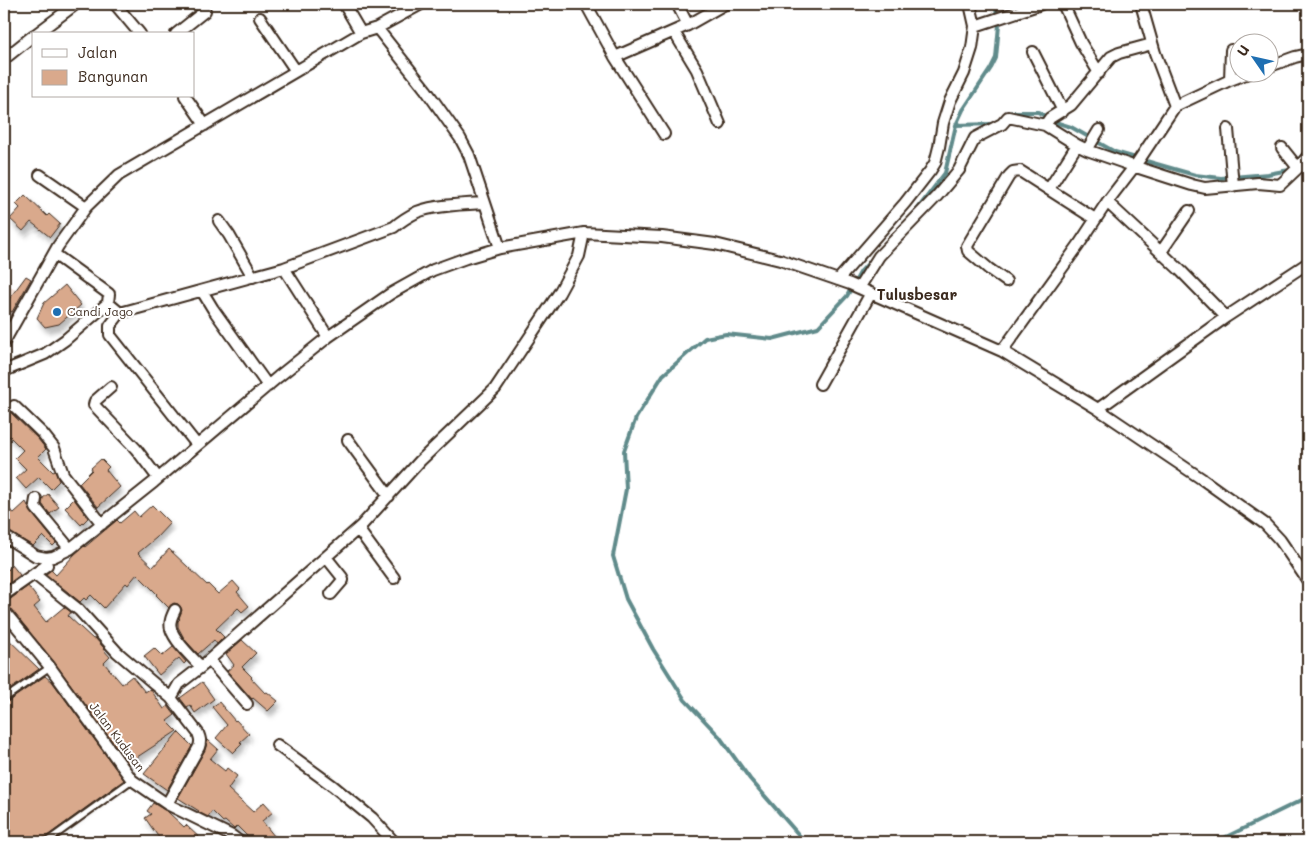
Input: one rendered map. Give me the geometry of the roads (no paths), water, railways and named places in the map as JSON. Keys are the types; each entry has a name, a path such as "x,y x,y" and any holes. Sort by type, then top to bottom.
{"street":[{"path":"39,32 76,4"},
{"path":"115,4 138,32"},
{"path":"344,4 361,33"},
{"path":"4,342 54,254 86,207 119,175 361,33 377,28 421,4"},
{"path":"586,4 615,57 664,134"},
{"path":"677,4 688,25"},
{"path":"615,57 674,32 725,4"},
{"path":"838,280 906,203 935,163 943,123 950,101 964,72 972,48 975,26 970,4"},
{"path":"975,26 1041,4"},
{"path":"1063,4 1081,43 1099,73"},
{"path":"1141,4 1152,44 1175,106"},
{"path":"179,32 205,11"},
{"path":"260,18 296,71"},
{"path":"377,28 426,90 460,138 469,155 500,248"},
{"path":"674,32 697,70 720,124"},
{"path":"4,59 32,37"},
{"path":"1047,122 1071,105 1111,57 1152,44"},
{"path":"1033,52 1063,110"},
{"path":"1280,62 1308,54"},
{"path":"1002,351 1078,246 1175,106 1230,80"},
{"path":"186,98 205,125"},
{"path":"855,286 878,256 937,196 959,170 975,138 1002,124 1008,117 1047,122 1076,145"},
{"path":"1228,129 1233,180"},
{"path":"1049,189 1076,145 1092,141 1192,185 1206,188 1233,180 1249,184 1280,185 1296,165 1308,156"},
{"path":"1282,148 1296,165"},
{"path":"1006,281 968,251 967,246 1013,172 1020,171 1096,219"},
{"path":"40,175 86,207"},
{"path":"1107,202 1161,252 1226,317"},
{"path":"198,445 110,335 110,326 120,313 284,268 394,227 420,211 433,208 485,204"},
{"path":"1161,252 1189,211"},
{"path":"219,221 253,277"},
{"path":"171,698 179,684 201,667 358,529 420,461 495,389 559,293 579,256 584,233"},
{"path":"4,536 36,556 53,558 70,549 102,524 328,337 390,294 433,270 466,258 500,248 584,233 662,236 715,244 780,260 855,286 1002,351 1098,409 1202,478 1265,524 1280,540 1308,581"},
{"path":"4,371 45,354 108,304 109,294 54,254"},
{"path":"1098,409 1226,317 1308,263"},
{"path":"284,268 328,337"},
{"path":"202,291 268,386"},
{"path":"820,384 871,293"},
{"path":"108,304 120,313"},
{"path":"111,388 95,401 94,405 136,449 158,478"},
{"path":"14,406 43,434 54,448 63,474 102,524"},
{"path":"348,440 389,496"},
{"path":"36,499 34,505 36,508 70,549"},
{"path":"358,529 394,578"},
{"path":"326,557 343,580 331,594"},
{"path":"4,595 47,565"},
{"path":"34,574 79,610 117,652 171,698 198,733 200,743 167,804"},
{"path":"174,610 170,619 170,628 176,638 201,667"},
{"name":"Jalan Kudusan","path":"4,611 50,667 132,780 167,804 232,836 240,842"},
{"path":"209,660 247,704"},
{"path":"278,745 334,786 372,818 394,842"}],"lane":[{"path":"4,699 50,667"},
{"path":"46,842 132,780"}],"waterway":[{"path":"916,211 945,173 956,125 963,110 996,58 999,25 995,4"},
{"path":"1008,115 1012,112 1038,112 1055,122 1071,127 1115,152 1195,175 1221,178 1268,174 1289,170 1308,149"},
{"path":"956,125 993,124"},
{"path":"805,842 750,779 719,736 685,700 653,649 626,599 613,556 626,489 624,451 636,418 663,375 705,338 726,334 772,339 818,327 847,296 861,271 873,258"},
{"path":"1178,842 1224,838 1308,797"}],"place":[{"name":"Candi Jago","path":"57,312"}],"district":[{"name":"Tulusbesar","path":"917,295"}]}
